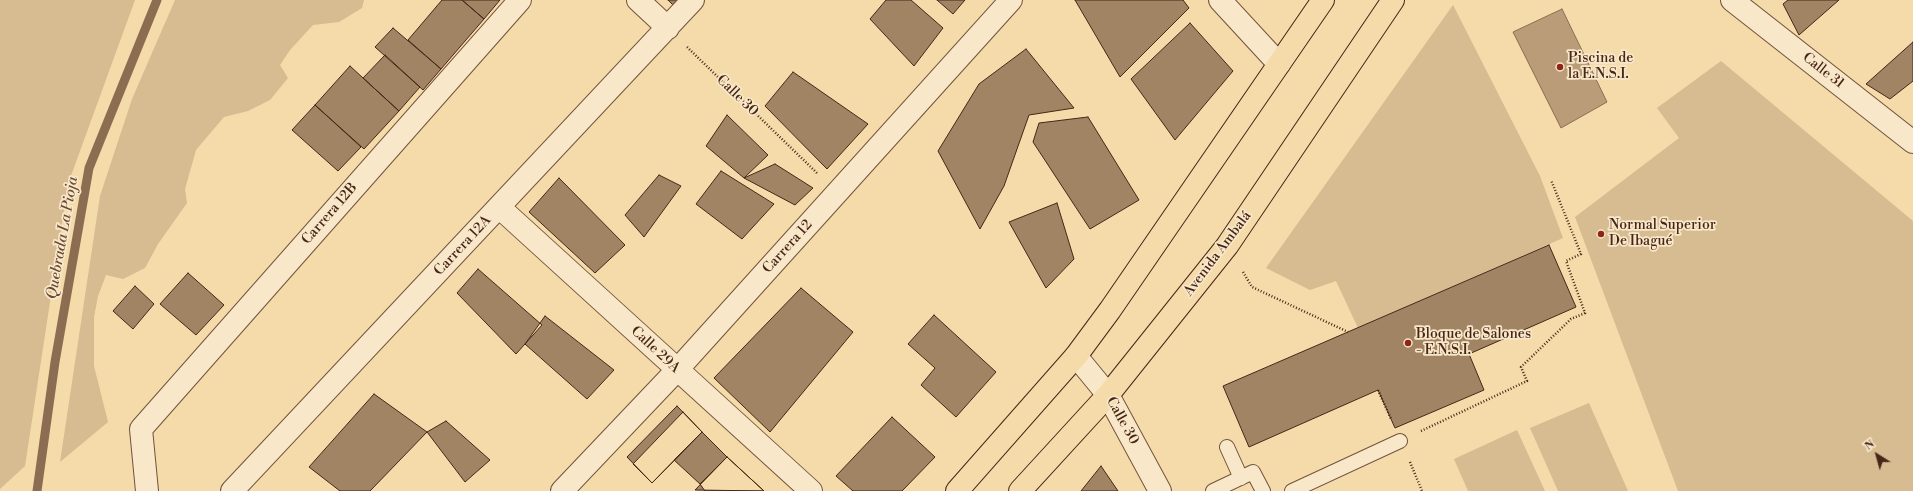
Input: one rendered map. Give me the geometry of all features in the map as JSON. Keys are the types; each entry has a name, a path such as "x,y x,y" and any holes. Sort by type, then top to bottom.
{"main road":[{"path":"957,491 1076,356 1110,310 1323,0"},
{"name":"Avenida Ambalá","path":"1020,491 1108,395 1227,246 1393,0"}],"street":[{"name":"Carrera 12B","path":"147,491 141,428 520,0"},
{"path":"638,0 668,28"},
{"name":"Carrera 12A","path":"232,491 693,0"},
{"name":"Carrera 12","path":"562,491 677,370 1011,0"},
{"path":"1220,0 1279,64"},
{"name":"Calle 31","path":"1732,0 1754,6 1913,142"},
{"name":"Calle 29A","path":"499,207 811,491"},
{"name":"Calle 30","path":"1076,356 1108,395 1160,491"}],"lane":[{"path":"1292,491 1400,441"},
{"path":"1227,447 1241,478"},
{"path":"1213,491 1253,472 1263,491"}],"path":[{"name":"Calle 30","path":"668,28 837,193"},
{"path":"1400,441 1527,381 1521,367 1571,319 1585,313 1566,260 1581,254 1551,180"},
{"path":"1227,246 1252,287 1348,332"}],"shaded area":[{"path":"0,0 135,0 68,184 25,466 0,489"},
{"path":"175,0 364,0 362,8 339,22 313,25 290,50 280,65 288,78 270,100 248,111 224,117 196,150 185,189 187,203 158,244 145,268 123,279 106,275 98,296 94,317 94,366 108,422 60,462 100,196 132,99"},
{"path":"1453,5 1540,176 1563,238 1358,328 1336,281 1310,290 1266,268"},
{"name":"Piscina de la E.N.S.I.","path":"1562,9 1607,102 1561,128 1513,32"},
{"path":"1721,61 1913,221 1913,491 1678,491 1575,217 1679,138 1657,108"},
{"path":"1589,403 1628,491 1558,491 1530,428"},
{"path":"1517,430 1545,491 1468,491 1454,459"}],"building":[{"path":"442,0 462,0 484,19 441,69 408,40"},
{"path":"462,0 500,0 484,19"},
{"path":"668,0 679,0 674,6"},
{"path":"886,0 911,0 943,28 914,66 870,19"},
{"path":"937,0 965,0 953,14"},
{"path":"1075,0 1183,0 1189,8 1120,77"},
{"path":"1788,0 1839,0 1799,35 1783,4"},
{"path":"1190,23 1233,71 1175,140 1131,79"},
{"path":"393,28 441,69 423,90 375,47"},
{"path":"1913,42 1913,81 1890,99 1866,84"},
{"path":"1026,49 1074,108 1029,115 1004,186 980,229 938,151 979,84"},
{"path":"385,55 420,87 399,111 363,78"},
{"path":"350,66 399,111 364,149 315,105"},
{"path":"793,72 868,124 827,169 765,106"},
{"path":"315,105 361,147 338,171 292,130"},
{"path":"727,115 768,155 744,178 706,146"},
{"path":"1088,117 1139,200 1090,229 1033,142 1039,123"},
{"path":"775,164 813,188 795,205 744,178"},
{"path":"721,171 774,204 742,239 696,204"},
{"path":"659,175 681,186 644,237 625,215"},
{"path":"559,178 625,245 595,273 529,212"},
{"path":"1057,203 1074,259 1046,288 1009,222"},
{"name":"Bloque de Salones - E.N.S.I.","path":"1549,245 1576,307 1469,354 1484,390 1395,428 1378,390 1249,447 1223,386"},
{"path":"478,269 542,325 516,354 457,293"},
{"path":"188,273 224,305 196,335 160,304"},
{"path":"135,286 154,304 133,329 113,311"},
{"path":"801,288 853,332 770,432 714,378"},
{"path":"934,315 996,372 956,417 921,385 935,368 908,344"},
{"path":"545,316 614,370 587,399 525,344"},
{"path":"374,394 427,432 370,491 340,491 309,467"},
{"path":"677,406 702,432 652,483 627,457"},
{"path":"683,412 702,432 652,483 633,464"},
{"path":"892,417 935,457 902,491 853,491 836,476"},
{"path":"446,421 490,460 465,482 427,432"},
{"path":"702,432 727,457 700,484 674,460"},
{"path":"727,457 764,491 695,490"},
{"path":"727,457 764,491 705,491 700,484"},
{"path":"1101,466 1118,491 1081,491"}],"waterway":[{"name":"Quebrada La Pioja","path":"37,491 55,362 89,168 157,0"}],"place":[{"name":"Piscina de la E.N.S.I.","path":"1560,67"},
{"name":"Normal Superior De Ibagué","path":"1601,234"},
{"name":"Bloque de Salones - E.N.S.I.","path":"1408,343"}]}
